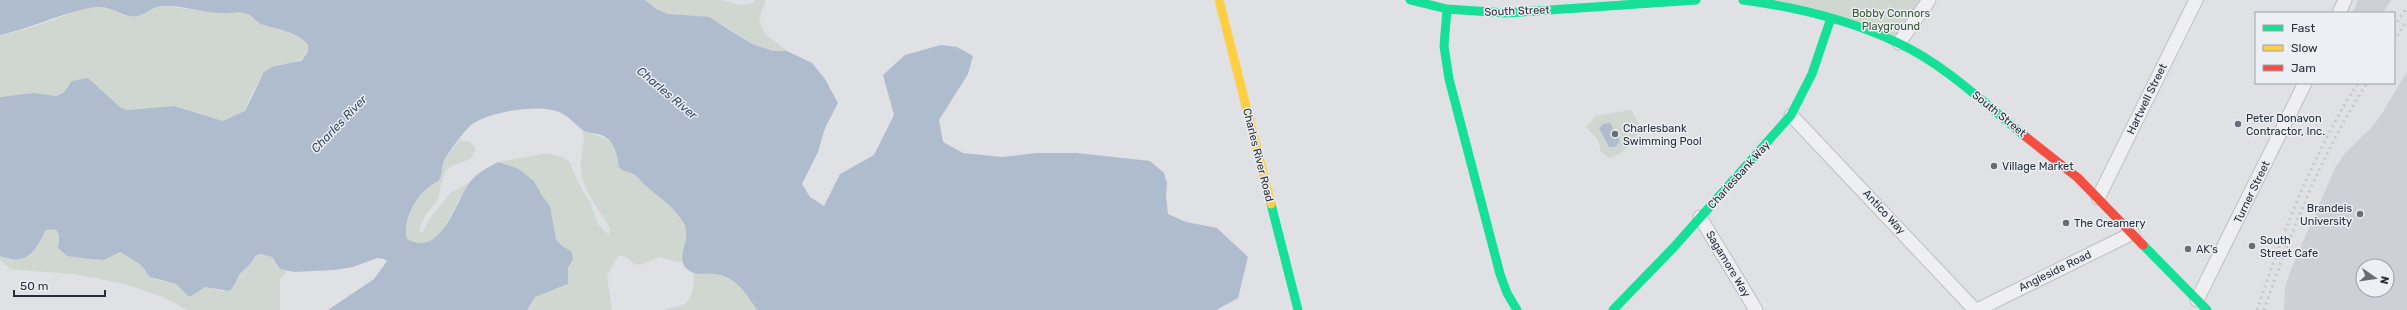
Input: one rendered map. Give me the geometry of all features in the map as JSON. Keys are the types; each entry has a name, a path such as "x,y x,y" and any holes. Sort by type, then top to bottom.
{"street":[{"name":"Charles River Road","path":"1219,0 1298,310"},
{"name":"South Street","path":"1416,1 1447,9 1506,13 1696,0"},
{"name":"South Street","path":"1743,0 1788,6 1831,18 1899,43 1956,79 2078,178 2207,310"},
{"path":"1899,43 1929,0"},
{"name":"Hartwell Street","path":"2098,198 2196,0"},
{"path":"2339,12 2345,0"},
{"path":"1447,9 1444,46 1449,79 1500,274 1506,292 1517,310"},
{"name":"Charlesbank Way","path":"1613,310 1700,217 1791,114 1812,74 1831,18"},
{"name":"Turner Street","path":"2197,300 2305,84"},
{"name":"Antico Way","path":"1791,114 1976,310"},
{"name":"Sagamore Way","path":"1700,217 1756,310"},
{"name":"Angleside Road","path":"1976,310 2133,233"}],"shaded area":[{"path":"2358,0 2391,0 2384,12 2352,12"},
{"name":"Brandeis University","path":"2407,72 2407,310 2284,310 2285,287 2290,272 2335,168 2345,153 2370,129 2381,115"}],"green space":[{"path":"645,0 722,0 740,5 752,3 755,0 766,0 759,19 765,34 787,51 773,51 752,44 721,23 668,14 656,9"},
{"name":"Bobby Connors Playground","path":"1768,0 1929,0 1899,43"},
{"path":"161,6 223,13 243,12 252,15 260,23 293,33 308,45 308,52 298,61 279,64 264,74 256,86 245,111 223,121 174,106 127,110 120,107 88,78 67,86 63,93 56,96 34,93 0,97 0,35 30,28 85,9 102,7 123,15 136,16"},
{"name":"Charlesbank Swimming Pool","path":"1631,110 1641,128 1624,151 1609,158 1601,152 1598,140 1586,127 1595,116"},
{"path":"582,129 612,143 619,167 636,176 675,210 687,231 682,263 659,257 641,265 635,264 624,256 618,256 607,276 612,310 527,310 535,297 567,285 568,267 572,263 571,251 562,246 556,239 550,206 534,181 507,165 498,162 547,153 563,157 570,162 576,179 590,202 599,226 609,235 610,228 585,187 581,172 584,140"},
{"path":"461,138 462,141 470,142 475,147 474,152 467,161 455,164 447,169 443,178 439,196 423,219 420,232 422,233 431,217 451,192 471,182 464,191 442,231 437,237 424,243 416,243 407,239 407,222 413,206 418,198 430,186 437,182 445,159"},
{"path":"50,229 59,233 61,239 59,244 90,259 104,260 119,252 141,265 147,273 156,280 176,284 188,296 205,287 222,291 233,288 239,276 255,256 265,254 271,256 280,269 287,271 280,280 280,310 188,310 163,297 125,284 74,274 10,269 0,260 0,256 10,260 36,248 45,231"},
{"path":"693,273 715,274 735,282 757,310 665,310 686,303 694,286"}],"water":[{"name":"Charles River","path":"0,0 645,0 656,9 668,14 709,17 752,44 773,51 787,51 812,63 825,79 838,103 825,128 818,152 802,184 810,197 824,206 840,174 874,155 894,115 883,75 905,55 941,45 957,47 973,56 968,74 939,120 943,142 963,153 1002,157 1037,153 1077,153 1150,161 1164,173 1167,183 1166,196 1168,214 1186,222 1217,228 1248,257 1238,298 1216,310 757,310 740,287 728,278 722,275 714,274 696,274 686,268 682,259 686,236 684,224 672,207 635,175 619,167 616,151 608,139 598,134 583,130 560,112 537,108 512,110 488,116 471,125 452,148 443,163 441,176 438,181 425,190 415,202 408,217 406,232 407,239 419,243 429,241 438,235 446,226 470,182 479,173 498,162 519,169 534,181 550,206 556,239 562,246 571,251 573,258 568,267 568,284 535,297 527,310 328,310 374,279 387,261 377,258 353,267 334,270 294,272 280,269 272,257 261,254 255,256 250,264 240,274 229,291 205,287 191,296 188,296 176,284 150,277 141,265 120,252 104,260 67,256 58,248 59,237 57,231 54,230 45,231 37,246 28,256 9,259 0,256 0,97 34,93 56,96 63,93 72,81 88,78 120,107 127,110 174,106 223,121 245,111 264,72 274,66 301,61 308,52 308,45 298,36 261,24 247,14 239,12 215,13 170,6 158,7 137,16 127,16 101,7 84,9 0,35"},
{"name":"Charlesbank Swimming Pool","path":"1610,123 1620,141 1615,147 1609,147 1599,128 1603,124"}],"railway":[{"path":"2395,25 2407,7"},
{"path":"2395,39 2407,20"},
{"path":"2257,310 2277,251 2300,194 2327,137 2357,84"},
{"path":"2264,310 2285,251 2309,193 2336,137 2366,84"}],"traffic: fast":[{"path":"1410,0 1447,9 1506,13 1696,0"},
{"path":"1743,0 1783,6 1842,21 1898,43 1933,62 1965,86 2026,137"},
{"path":"1447,9 1444,46 1449,79 1500,274 1507,293 1517,310"},
{"path":"1613,310 1674,247 1791,115 1812,74 1831,18"},
{"path":"1271,204 1298,310"},
{"path":"2143,245 2207,310"}],"traffic: slow":[{"path":"1219,0 1271,204"}],"traffic: jam":[{"path":"2026,137 2078,178 2143,245"}],"place":[{"name":"Peter Donavon Contractor, Inc.","path":"2238,124"},
{"name":"Charlesbank Swimming Pool","path":"1615,134"},
{"name":"Village Market","path":"1994,166"},
{"name":"Brandeis University","path":"2360,214"},
{"name":"The Creamery","path":"2066,223"},
{"name":"South Street Cafe","path":"2252,246"},
{"name":"AK's","path":"2188,249"}]}
